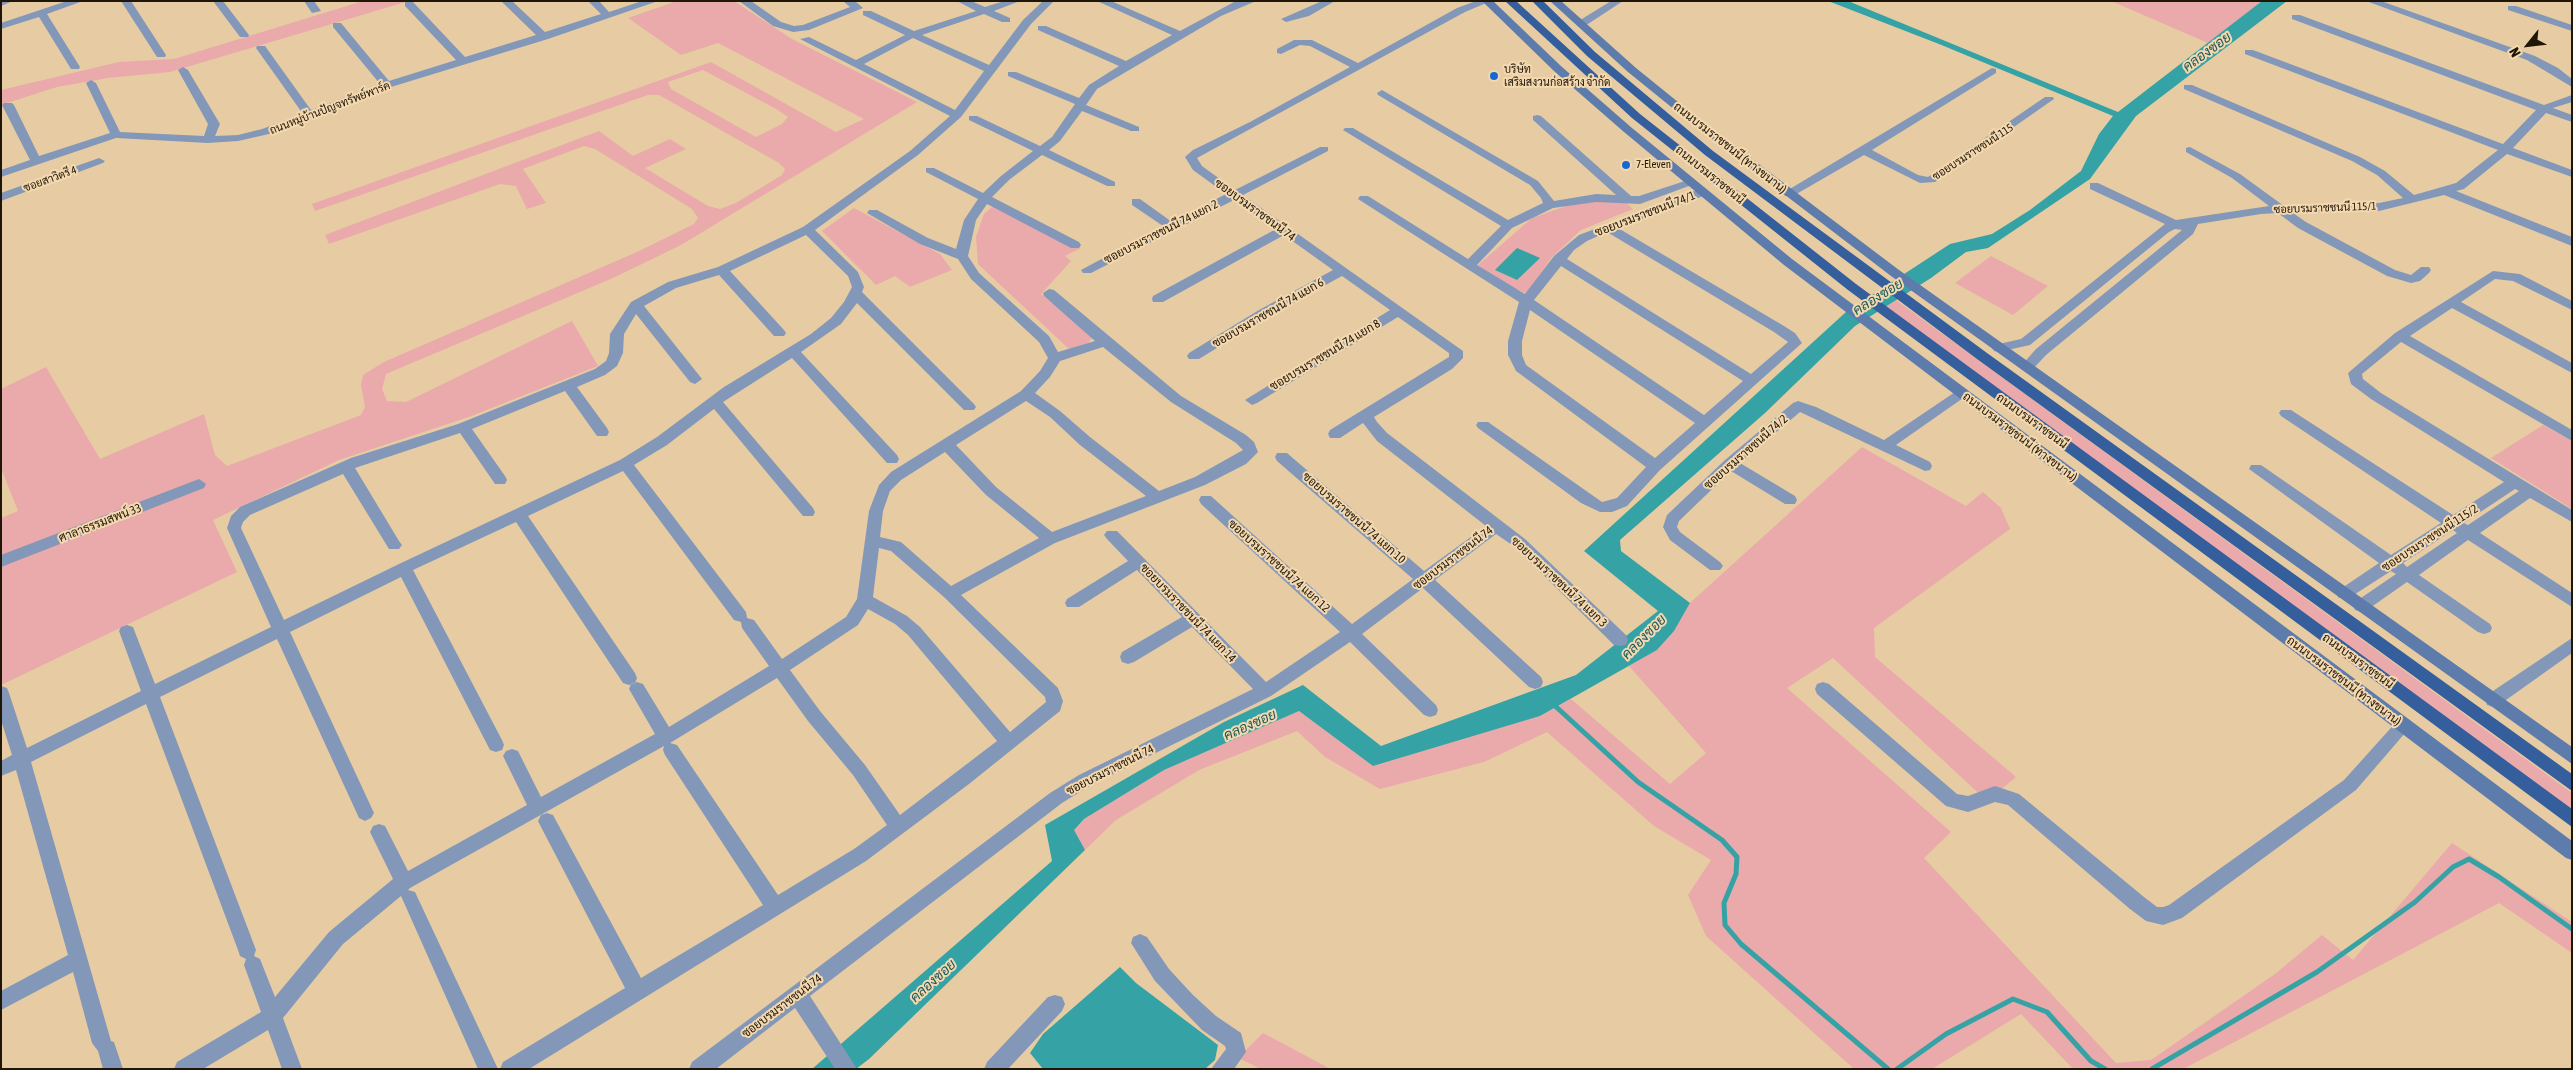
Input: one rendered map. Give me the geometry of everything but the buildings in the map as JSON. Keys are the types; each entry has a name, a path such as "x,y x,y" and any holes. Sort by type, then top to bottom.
{"highway":[{"name":"ถนนบรมราชชนนี","path":"1510,1 1636,116 1852,287 2572,819"},
{"name":"ถนนบรมราชชนนี","path":"1537,1 1591,54 1709,153 1895,293 2572,784"}],"main road":[{"name":"ถนนบรมราชชนนี (ทางขนาน)","path":"1486,1 1558,69 1691,183 1837,300 2572,852"},
{"name":"ถนนบรมราชชนนี (ทางขนาน)","path":"1555,1 1639,75 1789,194 1895,273 2572,757"}],"street":[{"path":"1,4 8,1"},
{"path":"1,26 77,1"},
{"path":"126,1 161,55"},
{"path":"218,1 244,35"},
{"path":"309,1 316,10"},
{"path":"506,1 544,37"},
{"path":"593,1 608,16"},
{"name":"ถนนหมู่บ้านปัญจทรัพย์พาร์ค","path":"1,174 84,144 116,135 208,140 238,138 266,132 387,85 544,37 652,1"},
{"path":"744,1 777,24 793,29 805,28 863,10 876,1"},
{"path":"848,1 863,10 992,71"},
{"path":"962,1 1006,20"},
{"path":"857,64 914,34 1014,1"},
{"path":"1102,1 1181,34"},
{"path":"962,256 970,220 984,199 1005,178 1064,129 1093,87 1126,65 1235,3 1251,1"},
{"name":"ซอยบรมราชชนนี 74","path":"700,1069 1056,798 1085,780 1265,691 1351,633 1496,526 1382,437 1366,416 1447,366 1456,358 1456,351 1448,343 1398,311 1197,168 1191,157 1197,152 1254,124 1461,10 1486,1"},
{"path":"1581,24 1618,1"},
{"path":"2371,1 2531,58 2554,70 2572,84"},
{"path":"364,813 282,629 234,528 236,520 245,511 346,466 463,427 569,386 612,364 616,353 618,334 636,305 672,285 722,270 807,230 914,153 958,115 1041,3"},
{"path":"1286,19 1305,14 1322,3"},
{"path":"409,4 464,62"},
{"path":"2512,8 2572,28"},
{"path":"41,12 75,68"},
{"path":"2296,17 2572,119"},
{"path":"337,25 387,85"},
{"path":"1042,28 1126,65"},
{"path":"805,39 958,115"},
{"path":"1281,51 1298,42 1312,43 1358,67"},
{"path":"261,48 310,116"},
{"path":"2249,52 2572,174"},
{"path":"183,70 214,124 208,140"},
{"path":"1789,194 1992,71"},
{"path":"1012,74 1135,129"},
{"path":"91,83 116,135"},
{"path":"2188,87 2356,159 2381,173 2410,198"},
{"path":"1382,93 1534,183 1547,197 1550,205"},
{"name":"ซอยบรมราชชนนี 115/1","path":"1999,348 2026,342 2165,229 2176,224 2191,226 2261,210 2379,206 2445,191 2460,186 2506,150 2536,115 2545,108 2572,98"},
{"name":"ซอยบรมราชชนนี 115","path":"1864,150 1914,177 1924,181 1931,180 2049,99"},
{"path":"8,106 36,162"},
{"path":"973,118 1112,184"},
{"path":"1537,118 1634,200 1652,210"},
{"path":"1349,130 1508,225"},
{"name":"ซอยบรมราชชนนี 74 แยก 2","path":"1087,270 1324,149"},
{"path":"2190,150 2236,176 2302,225 2391,273 2411,280 2425,270"},
{"name":"ซอยสาวิตรี 4","path":"1,197 99,161"},
{"path":"930,170 1075,246"},
{"name":"ซอยบรมราชชนนี 74/1","path":"1469,266 1508,225 1526,214 1550,205 1596,198 1634,200 1691,183"},
{"path":"33,186 42,197"},
{"path":"2094,186 2176,224"},
{"path":"2445,191 2572,242"},
{"name":"ซอยบรมราชชนนี 74/1","path":"1526,301 1558,259 1583,238 1702,192"},
{"path":"1364,199 1526,301 1705,423"},
{"path":"1136,202 1172,227"},
{"path":"873,213 924,241 962,256 975,276 1044,339 1055,358"},
{"name":"ซอยบรมราชชนนี 115/1","path":"2027,367 2041,352 2191,226"},
{"path":"1483,425 1600,507 1612,507 1622,502 1655,466 1792,348 1795,343 1790,336 1608,227"},
{"path":"1,769 404,568 625,464 662,441 714,400 836,322 850,304 858,287 854,275 830,249 807,230"},
{"path":"1158,299 1284,230"},
{"path":"2139,251 2154,259"},
{"path":"1558,259 1753,381"},
{"path":"722,270 779,333"},
{"name":"ซอยบรมราชชนนี 74 แยก 6","path":"1194,356 1264,313 1342,271"},
{"path":"2572,306 2505,274 2493,275 2400,336 2355,373 2356,380 2376,396 2572,517"},
{"path":"2094,288 2109,296"},
{"path":"855,293 969,408"},
{"path":"950,594 1050,539 1158,498 1241,460 1251,452 1249,446 1176,399 1105,342 1049,293"},
{"path":"1526,301 1515,341 1515,355 1521,368 1655,466"},
{"path":"2451,302 2572,369"},
{"path":"636,305 695,379"},
{"name":"ซอยบรมราชชนนี 74 แยก 8","path":"1252,400 1398,311"},
{"path":"2400,336 2571,436"},
{"path":"184,1069 271,1016 336,938 407,890 668,744 780,667 815,648 852,621 866,600 876,511 884,489 896,476 1026,394 1045,374 1055,358 1105,342"},
{"path":"2026,342 2041,352"},
{"path":"793,351 892,459"},
{"path":"569,386 602,432"},
{"path":"1925,466 1885,446 1961,393"},
{"path":"1026,394 1055,414 1085,441 1158,498"},
{"path":"714,400 808,512"},
{"name":"ซอยบรมราชชนนี 74/2","path":"1715,566 1674,536 1670,527 1672,519 1730,464 1798,406 1811,410 1885,446"},
{"path":"2286,413 2572,601"},
{"path":"1335,434 1366,416"},
{"path":"463,427 500,480"},
{"path":"946,444 991,491 1050,539"},
{"name":"ซอยบรมราชชนนี 74 แยก 10","path":"1282,457 1425,580 1535,682"},
{"path":"625,464 780,667 814,716 859,770 898,826"},
{"path":"1730,464 1790,500"},
{"path":"346,466 394,545"},
{"path":"2256,469 2484,628"},
{"name":"ซอยบรมราชชนนี 115/2","path":"2344,594 2516,481"},
{"name":"ศาลาธรรมสพน์ 33","path":"1,561 199,484"},
{"name":"ซอยบรมราชชนนี 115/2","path":"2361,606 2408,576 2530,491"},
{"name":"ซอยบรมราชชนนี 74 แยก 12","path":"1206,500 1351,633 1430,710"},
{"path":"519,514 633,683 668,744 774,906"},
{"name":"ซอยบรมราชชนนี 74 แยก 3","path":"1496,526 1520,543 1620,640"},
{"name":"ซอยบรมราชชนนี 74 แยก 14","path":"1112,535 1265,691"},
{"path":"510,1069 860,855 1009,743 1054,706 1055,701 1052,693 950,594 896,546 874,541"},
{"path":"1073,603 1138,562"},
{"path":"404,568 496,745"},
{"path":"866,600 901,620 914,630 1009,743"},
{"path":"1128,657 1193,618"},
{"path":"127,631 152,693 292,1069"},
{"path":"2493,700 2572,644"},
{"path":"1823,690 1952,801 1968,804 1995,794 2013,799 2153,915 2163,916 2175,912 2350,785 2404,725"},
{"path":"1,693 113,1069"},
{"path":"512,756 638,991"},
{"path":"379,832 488,1069"},
{"path":"1140,943 1162,975 1186,1002 1209,1023 1234,1040 1236,1052 1221,1069"},
{"path":"1,1001 79,959"},
{"path":"798,995 847,1069"},
{"path":"994,1069 1055,1004"}],"shaded area":[{"path":"363,1 409,1 170,72 108,78 57,87 1,105 1,90 119,62 174,59"},
{"path":"677,1 734,1 792,39 917,102 681,245 613,278 386,374 382,389 387,401 406,402 572,321 598,366 469,417 339,460 213,520 237,572 1,685 1,518 18,511 1,468 1,389 46,367 100,459 204,414 215,455 227,466 361,415 365,407 361,385 363,375 384,362 637,252 694,224 698,218 692,209 595,149 584,146 523,169 546,203 527,209 516,186 500,184 329,244 325,235 599,131 633,156 670,139 686,149 645,168 708,206 720,209 736,203 782,175 785,169 779,163 659,95 648,95 315,211 312,204 711,62 836,132 864,119 718,43 681,55 628,18","holes":["703,70 788,117 782,124 756,137 671,89 668,82"]},
{"path":"2111,1 2262,1 2208,43"},
{"path":"1622,199 1633,209 1581,230 1551,258 1527,294 1489,275 1478,265 1532,218 1569,205"},
{"path":"992,207 1081,248 1065,256 1071,261 1041,294 1093,337 1088,343 1069,349 978,264 976,237 984,214"},
{"path":"854,208 940,254 952,270 910,287 895,276 876,285 822,231"},
{"path":"1991,256 2048,286 2013,315 1955,283"},
{"path":"1896,300 2572,793 2572,811 1885,307"},
{"path":"2543,425 2572,441 2572,509 2491,458"},
{"path":"1862,447 1966,506 1983,492 2001,508 2010,529 1874,628 1875,657 2016,777 1987,801 1833,658 1787,688 1951,832 1924,858 2116,1063 2151,1060 2275,974 2322,935 2353,960 2452,843 2572,922 2572,953 2499,903 2183,1069 2073,1069 2021,1014 1932,1069 1854,1069 1706,936 1688,895 1711,860 1654,826 1547,732 1484,762 1380,789 1325,757 1297,731 1199,770 1116,820 1085,850 1073,830 1084,819 1164,770 1299,711 1373,766 1540,716 1571,699 1670,784 1706,753 1629,666 1657,650 1674,631 1690,603"},
{"path":"1263,1033 1329,1069 1261,1069 1238,1058"}],"water":[{"name":"คลองซอย","path":"1828,1 1848,1 2118,112 2262,1 2287,1 2136,116 2090,179 1988,248 1966,252 1931,278 1855,326 1765,413 1620,540 1621,551 1690,603 1674,631 1657,650 1540,716 1373,766 1299,711 1164,770 1084,819 1074,830 1085,850 869,1059 856,1069 812,1069 1052,861 1045,825 1224,722 1303,685 1381,746 1576,675 1658,611 1584,551 1846,312 1950,244 1992,234 2030,210 2081,171 2099,134 2113,116 1939,44"},
{"path":"1517,248 1540,258 1517,280 1495,270"},
{"path":"1120,967 1136,983 1218,1045 1215,1060 1205,1069 1043,1069 1030,1053 1043,1034"}],"waterway":[{"path":"1553,704 1638,782 1722,840 1737,857 1736,874 1724,903 1725,925 1741,944 1888,1069"},
{"path":"2152,1069 2317,972 2415,902 2453,867 2469,859 2499,877 2572,929"},
{"path":"1897,1069 1946,1034 2013,999 2047,1012 2091,1061 2105,1069"}],"place":[{"name":"บริษัท เสริมสงวนก่อสร้าง จำกัด","path":"1494,76"},
{"name":"7-Eleven","path":"1626,165"}]}
